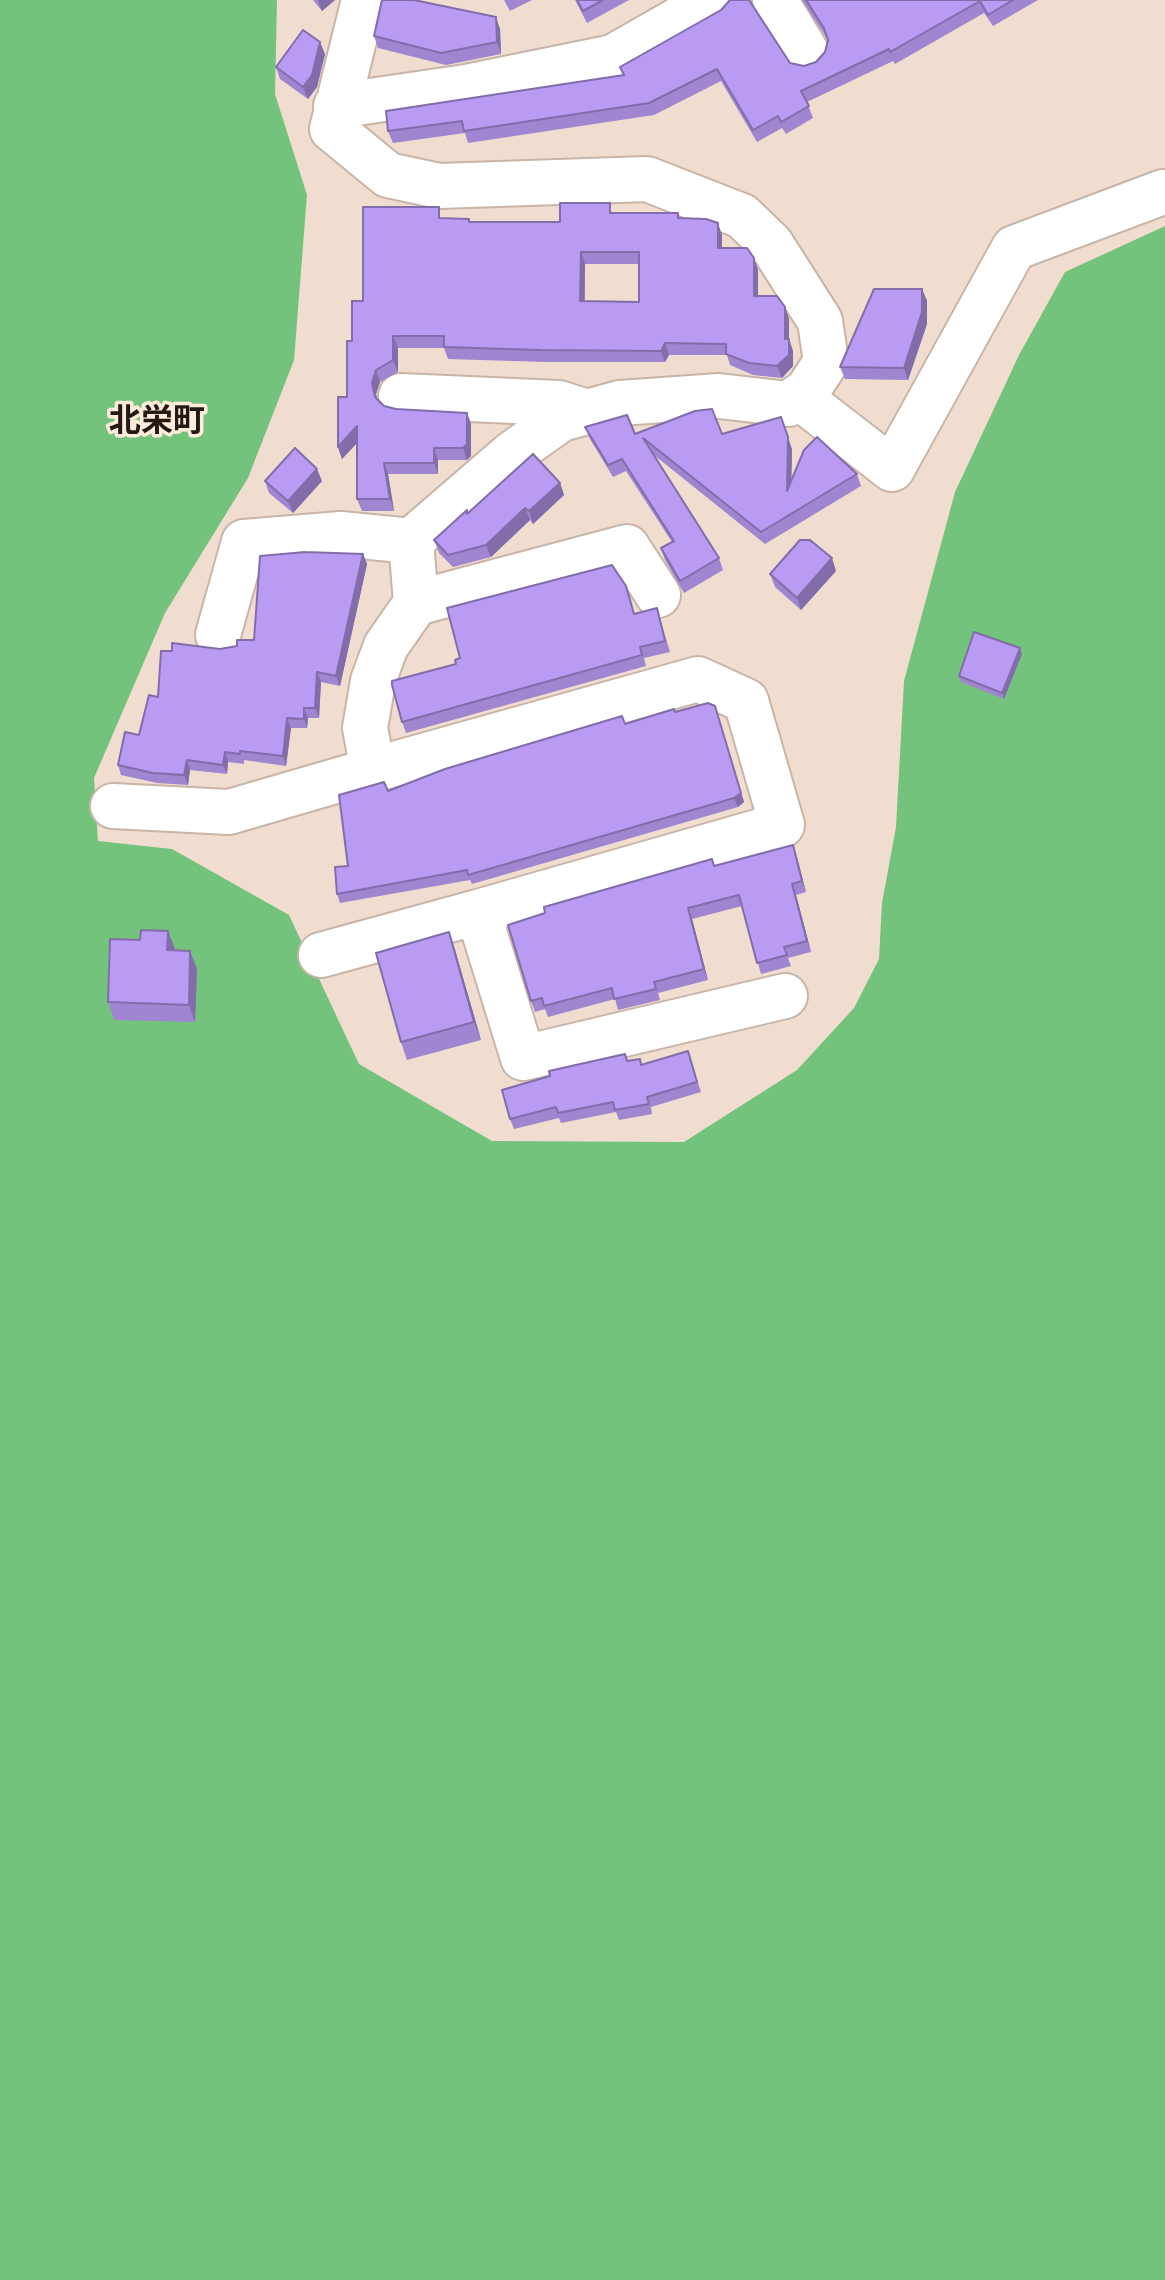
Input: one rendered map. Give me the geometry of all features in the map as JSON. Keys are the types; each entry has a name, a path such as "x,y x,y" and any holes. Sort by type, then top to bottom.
{"street":[{"path":"218,635 244,542 341,534 411,541 513,453 561,419 620,403 719,396 788,404 807,391 826,362 820,321 771,244 742,216 647,179 439,186 388,175 332,129 364,0"},
{"path":"336,106 466,87 613,57 664,12 713,0"},
{"path":"775,0 807,53"},
{"path":"799,397 892,469 1014,248 1163,192"},
{"path":"401,396 559,403 587,412"},
{"path":"373,770 365,728 373,681 386,646 416,603 411,541"},
{"path":"416,603 627,547 658,595"},
{"path":"113,806 229,812 698,679 746,701 782,825 321,955"},
{"path":"478,912 523,1058 785,996"}],"green space":[{"path":"0,0 277,0 275,94 307,195 294,360 248,478 165,613 94,778 98,841 172,849 289,915 359,1064 492,1141 684,1142 797,1070 854,1008 879,959 882,903 896,827 904,681 955,492 1019,355 1065,272 1165,226 1165,2280 0,2280"}],"building":[{"path":"382,0 414,0 496,17 497,42 441,53 374,36"},
{"path":"577,0 603,0 583,11"},
{"path":"730,0 749,0 790,63 804,66 816,62 825,52 828,40 806,0 1013,0 988,15 980,1 890,52 889,49 801,91 809,106 781,122 778,116 753,130 717,69 649,103 464,131 462,121 388,131 386,111 624,75 620,67 721,10"},
{"path":"303,30 320,42 312,75 303,87 276,67"},
{"path":"560,203 610,203 610,213 678,213 678,218 706,219 718,223 718,248 747,248 754,258 754,296 777,296 785,307 785,339 789,339 789,355 777,366 749,363 726,354 726,344 665,343 661,351 540,350 444,347 444,336 393,336 393,360 376,370 372,383 375,397 384,406 396,409 467,413 467,444 463,448 434,448 434,463 384,463 390,499 357,499 357,426 338,447 338,397 347,397 347,341 352,341 352,301 363,301 363,207 439,207 439,218 469,219 469,222 560,222","holes":["581,252 639,252 639,302 580,301"]},
{"path":"874,289 922,289 922,312 904,368 840,367"},
{"path":"712,409 722,434 781,417 788,437 787,491 804,450 817,437 857,474 761,532 643,438 719,558 680,581 661,548 674,541 622,459 608,465 585,427 627,415 635,434 695,411"},
{"path":"295,448 317,469 288,501 265,481"},
{"path":"533,454 560,483 529,511 525,508 486,545 448,555 434,540"},
{"path":"800,540 810,540 832,558 797,598 770,574"},
{"path":"305,552 363,554 336,676 317,672 315,708 304,708 304,719 287,718 283,756 225,752 223,765 187,760 184,775 153,773 118,765 125,732 139,735 149,695 158,697 161,651 172,651 172,643 220,649 237,646 237,640 254,640 260,556"},
{"path":"612,565 626,586 634,614 657,608 665,641 640,647 642,655 402,722 392,681 456,664 455,660 460,658 447,608"},
{"path":"974,632 1020,648 1002,693 959,676"},
{"path":"708,703 715,706 741,793 734,798 468,875 467,870 337,894 335,867 348,866 339,795 384,782 388,791 445,769 622,716 625,724 674,709 675,712"},
{"path":"793,845 802,881 792,884 807,941 784,947 787,955 757,963 739,895 688,908 704,969 654,982 656,989 614,999 612,988 544,1006 542,998 531,1001 508,925 545,913 544,907 712,859 714,866"},
{"path":"141,930 168,931 167,950 190,951 189,1005 108,1002 110,939 140,940"},
{"path":"449,932 474,1022 401,1042 376,953"},
{"path":"688,1051 697,1082 647,1097 649,1104 615,1110 613,1102 558,1113 556,1107 510,1119 502,1090 550,1076 549,1071 625,1054 627,1061 640,1059 641,1065"}],"district":[{"name":"北栄町","path":"157,423"}]}
